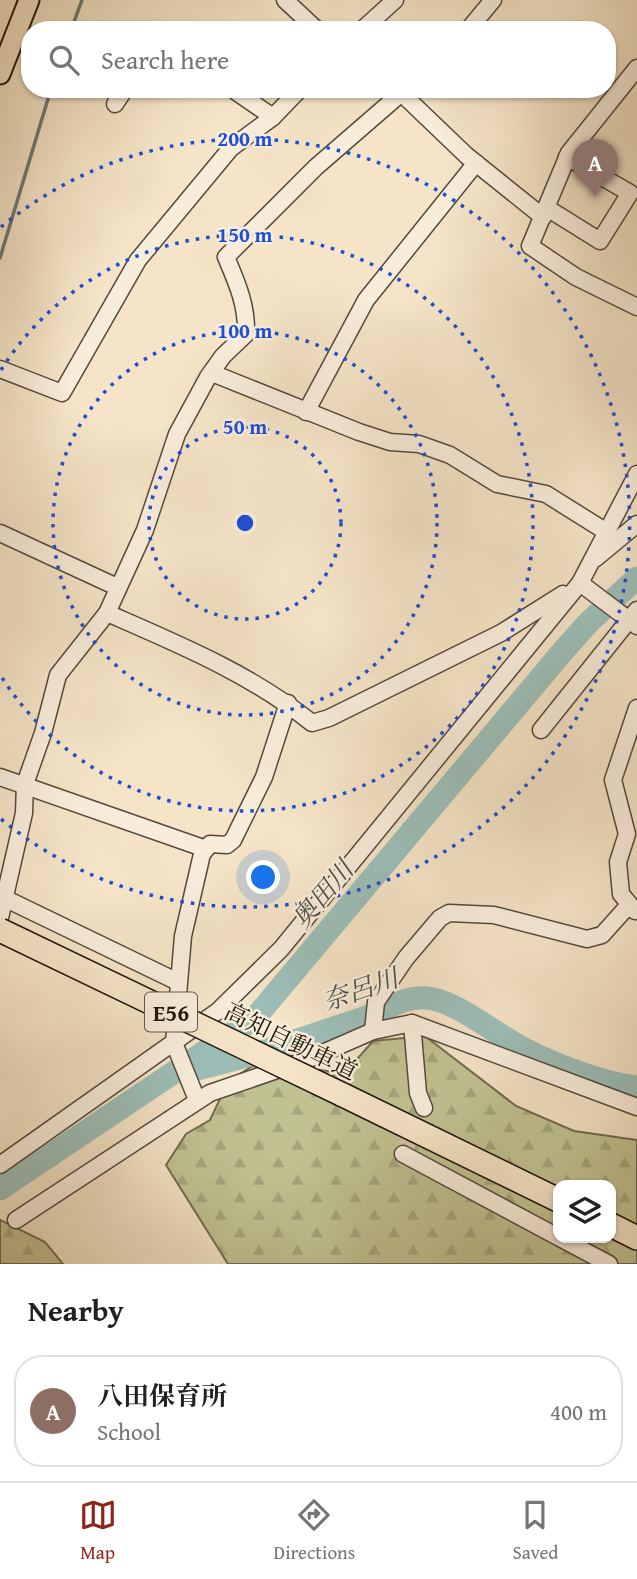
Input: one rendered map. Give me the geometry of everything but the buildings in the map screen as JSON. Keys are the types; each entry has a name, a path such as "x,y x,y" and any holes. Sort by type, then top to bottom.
{"highway":[{"name":"高知自動車道","path":"0,930 553,1198"},
{"path":"616,1228 637,1238"}],"main road":[{"path":"0,74 29,0"}],"street":[{"path":"285,0 307,21"},
{"path":"372,21 394,0"},
{"path":"476,21 493,0"},
{"path":"616,95 637,68"},
{"path":"115,104 119,98"},
{"path":"245,98 273,117"},
{"path":"0,369 62,393 138,260 231,148 273,117 291,98"},
{"path":"0,918 24,813 24,788 58,675 107,613 145,530 177,434 223,356 246,334 247,313 243,297 226,257 316,167 393,98"},
{"path":"408,98 476,163 545,212 600,241 630,193 567,158"},
{"path":"614,98 567,158 530,246 576,276 637,307"},
{"path":"306,412 366,300 476,163"},
{"path":"212,373 359,432 390,442 419,444 450,455 497,484 546,494 605,531"},
{"path":"0,1165 218,1010 281,949 585,586 591,562 605,531 637,474"},
{"path":"591,562 637,524"},
{"path":"0,533 117,587"},
{"path":"107,613 229,669 288,703 312,723 330,718 500,633 585,586"},
{"path":"541,730 630,617 585,586"},
{"path":"197,1100 174,1043 177,982 183,936 202,854 210,844 227,845 233,840 264,777 288,703"},
{"path":"373,1031 376,1002 406,958 440,918 449,913 494,915 587,939 602,935 633,909 621,894 618,862 627,834 613,780 637,708"},
{"path":"0,777 24,788 206,849"},
{"path":"3,897 177,982"},
{"path":"412,1023 418,1093 424,1108"},
{"path":"16,1220 197,1100 373,1031 412,1023 637,1107"},
{"path":"259,1076 273,1054"},
{"path":"402,1154 553,1234"},
{"path":"570,1243 609,1264"}],"green space":[{"path":"425,1036 516,1106 574,1131 637,1140 637,1264 228,1264 166,1165 186,1134 210,1120 228,1082 261,1060 344,1074 373,1041"},
{"path":"0,1220 45,1242 63,1264 0,1264"}],"waterway":[{"path":"74,21 82,0"},
{"path":"0,258 48,98"},
{"name":"奥田川","path":"0,1189 255,1018 563,651 589,622 637,578"},
{"name":"奈呂川","path":"182,1072 272,1048 361,1019 409,999 427,998 459,1009 524,1049 555,1063 607,1081 637,1087"}],"tunnel":[{"path":"403,1154 424,1108"}],"place":[{"name":"八田保育所","path":"595,197"}]}
